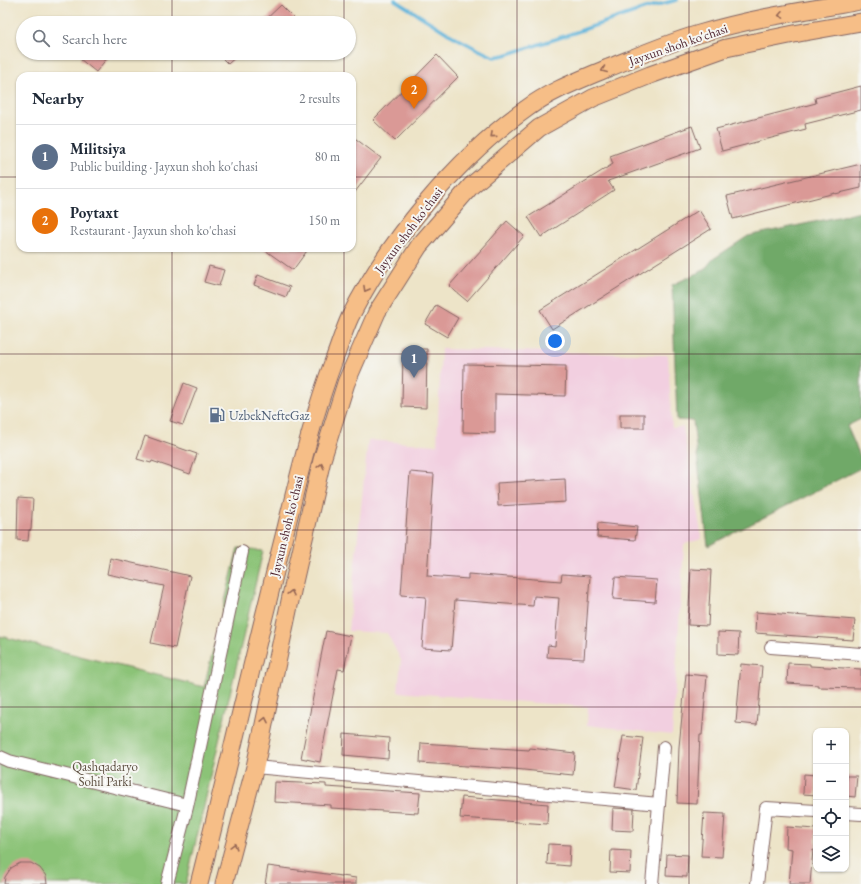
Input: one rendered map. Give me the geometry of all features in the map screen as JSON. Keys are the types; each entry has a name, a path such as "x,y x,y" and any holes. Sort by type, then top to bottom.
{"highway":[{"name":"Jayxun shoh ko'chasi","path":"199,884 256,646 303,459 327,378 349,319 374,274 406,228 449,177 493,134 527,108 583,78 637,56 699,34 754,20 861,2"},
{"name":"Jayxun shoh ko'chasi","path":"224,884 255,768 294,582 320,468 346,383 377,312 419,246 471,186 539,128 593,98 650,75 726,48 861,22"}],"street":[{"path":"167,884 187,805 242,552"},
{"path":"771,647 861,654"},
{"path":"652,884 664,747"},
{"path":"0,757 9,762 187,805"},
{"path":"255,768 659,804"},
{"path":"757,884 766,808 813,811"},
{"path":"849,813 861,814"}],"shaded area":[{"path":"441,349 668,355 672,428 683,427 702,539 684,544 672,735 587,725 588,707 398,692 401,660 387,633 348,631 368,440 437,445"}],"green space":[{"path":"861,212 861,419 847,426 861,458 861,468 708,546 693,421 677,420 672,285 704,270 713,259 748,236"},
{"name":"Qashqadaryo Sohil Parki","path":"238,548 263,551 186,884 0,884 0,636 204,687"}],"building":[{"path":"281,5 292,16 269,16"},
{"path":"437,55 458,77 395,141 373,120"},
{"path":"81,60 105,60 96,72"},
{"path":"224,60 232,60 228,64"},
{"path":"861,86 861,110 805,124 806,129 722,151 716,129 816,103 815,98"},
{"path":"692,126 700,148 608,181 614,190 541,237 528,217 613,164 610,156"},
{"path":"356,139 381,158 356,191"},
{"path":"861,164 861,188 835,193 733,219 727,196"},
{"path":"699,210 711,229 552,329 540,310"},
{"path":"507,221 524,236 467,301 449,286"},
{"path":"268,252 306,252 293,270"},
{"path":"209,266 224,270 219,286 204,282"},
{"path":"258,275 290,287 286,297 254,285"},
{"path":"436,305 458,318 447,337 425,324"},
{"path":"403,349 427,349 426,408 402,407"},
{"path":"464,364 566,366 565,396 495,394 495,433 463,432"},
{"path":"184,383 197,388 183,425 170,421"},
{"path":"620,414 644,414 644,428 620,428"},
{"path":"145,436 197,454 190,474 152,461 151,463 137,459"},
{"path":"410,472 434,474 427,576 468,579 468,574 561,581 562,574 590,576 584,659 547,657 548,645 555,646 559,598 534,596 533,606 455,600 451,650 422,648 426,597 401,595"},
{"path":"565,479 566,502 498,506 497,483"},
{"path":"18,498 33,499 31,530 29,530 28,541 17,540"},
{"path":"598,523 637,527 635,540 597,537"},
{"path":"110,558 190,576 175,648 151,643 164,586 107,574"},
{"path":"691,569 711,570 708,626 688,625"},
{"path":"615,577 657,580 655,602 613,599"},
{"path":"756,612 855,620 853,640 755,633"},
{"path":"326,631 351,636 344,670 338,669 320,762 301,758"},
{"path":"718,632 739,633 738,655 718,654"},
{"path":"788,663 861,669 861,688 818,687 818,685 787,683"},
{"path":"741,664 762,666 757,725 736,723"},
{"path":"686,674 707,676 702,735 700,735 697,804 677,803 679,747"},
{"path":"344,734 389,738 388,759 343,755"},
{"path":"623,736 643,738 636,790 615,787"},
{"path":"421,743 529,750 530,748 575,753 573,775 514,769 420,763"},
{"path":"804,774 813,775 813,795 803,794"},
{"path":"849,776 857,776 855,797 849,796"},
{"path":"275,782 326,784 326,787 420,793 418,813 331,808 331,805 274,802"},
{"path":"462,797 548,804 547,824 460,818"},
{"path":"613,808 634,809 633,831 612,830"},
{"path":"704,813 725,814 722,857 701,856"},
{"path":"787,827 813,829 810,884 789,884 792,849 786,848"},
{"path":"548,844 570,845 569,866 547,864"},
{"path":"611,850 631,851 630,873 610,872"},
{"path":"667,854 688,855 687,877 666,876"},
{"path":"20,863 31,863 40,868 46,876 47,884 4,884 5,877 11,868"},
{"path":"268,866 356,878 356,884 265,884"}],"waterway":[{"path":"395,0 449,34 494,57 556,39 646,8 677,0"}],"place":[{"name":"Poytaxt","path":"414,109"},
{"name":"Militsiya","path":"414,378"},
{"name":"UzbekNefteGaz","path":"217,415"}]}
